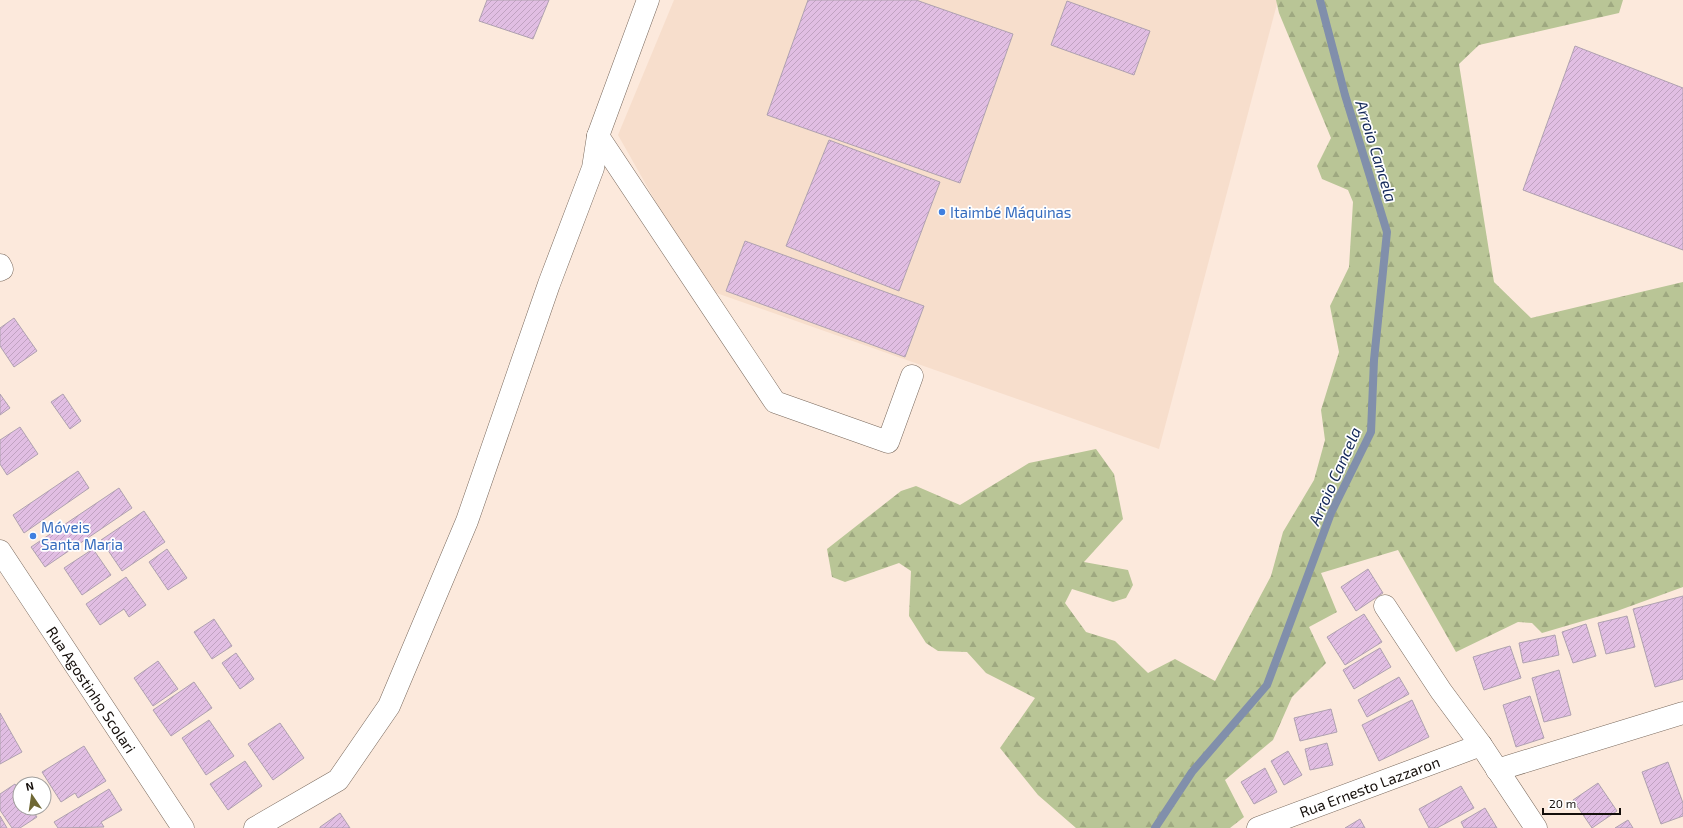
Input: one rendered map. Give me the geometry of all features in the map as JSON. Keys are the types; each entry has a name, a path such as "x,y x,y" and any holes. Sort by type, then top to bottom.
{"street":[{"path":"255,828 338,780 388,706 467,520 549,284 592,168 598,136 648,0"},
{"path":"598,136 775,402 888,442 912,376"},
{"path":"0,266 2,269 0,270"},
{"name":"Rua Agostinho Scolari","path":"0,551 183,828"},
{"path":"1385,606 1441,691 1481,745 1536,828"},
{"path":"1497,770 1683,713"},
{"name":"Rua Ernesto Lazzaron","path":"1258,828 1481,745"}],"shaded area":[{"name":"Itaimbé Máquinas","path":"674,0 1278,0 1159,449 705,289 618,135"}],"green space":[{"path":"1276,0 1623,0 1619,13 1479,45 1459,64 1494,282 1531,318 1683,282 1683,587 1617,611 1542,633 1532,623 1518,622 1456,652 1398,550 1321,573 1337,612 1309,627 1326,663 1292,697 1273,740 1225,780 1244,817 1230,828 1076,828 1038,795 1000,748 1035,698 986,673 967,652 938,651 926,643 909,616 911,571 899,563 845,582 832,577 827,549 901,491 916,486 960,505 1029,463 1096,449 1114,474 1123,519 1084,562 1128,570 1133,585 1126,598 1113,602 1072,589 1065,603 1086,632 1115,641 1148,673 1175,659 1215,681 1271,576 1283,532 1314,480 1325,440 1321,410 1339,352 1330,306 1349,267 1353,202 1348,190 1322,179 1317,166 1331,138 1279,13"}],"building":[{"path":"487,0 549,0 533,39 479,21"},
{"path":"808,0 916,0 1013,34 960,183 767,115"},
{"path":"1067,1 1150,31 1134,75 1051,45"},
{"path":"1575,46 1683,88 1683,250 1523,190"},
{"path":"829,140 940,182 899,291 786,246"},
{"path":"745,241 924,306 905,357 726,291"},
{"path":"14,318 37,351 14,367 0,346 0,328"},
{"path":"0,394 10,408 0,415"},
{"path":"63,394 81,421 70,429 51,402"},
{"path":"20,427 38,454 7,475 0,464 0,440"},
{"path":"78,471 89,488 24,533 13,515"},
{"path":"119,488 132,508 45,567 31,547"},
{"path":"144,511 165,542 122,571 101,540"},
{"path":"93,549 111,575 82,595 64,568"},
{"path":"167,549 187,578 168,590 149,562"},
{"path":"1368,569 1383,593 1356,611 1341,587"},
{"path":"126,577 146,605 129,617 124,609 100,625 86,604"},
{"path":"1683,596 1683,679 1655,687 1633,609"},
{"path":"1364,614 1382,642 1345,665 1327,637"},
{"path":"1627,616 1635,647 1606,654 1598,623"},
{"path":"214,619 232,646 212,659 194,632"},
{"path":"1586,624 1596,656 1573,663 1562,632"},
{"path":"1555,635 1559,655 1523,663 1519,643"},
{"path":"1510,646 1521,678 1484,690 1473,657"},
{"path":"1380,648 1391,667 1354,689 1343,670"},
{"path":"236,653 254,679 240,689 222,663"},
{"path":"158,661 178,689 153,706 134,678"},
{"path":"1559,670 1571,715 1544,722 1532,678"},
{"path":"1399,677 1409,694 1367,717 1358,700"},
{"path":"194,682 212,708 171,736 153,710"},
{"path":"1530,696 1544,738 1516,747 1503,705"},
{"path":"1412,700 1429,737 1379,761 1362,725"},
{"path":"1331,709 1337,732 1300,741 1294,718"},
{"path":"0,713 22,752 0,764"},
{"path":"209,720 234,756 206,775 182,738"},
{"path":"280,723 304,758 273,780 248,744"},
{"path":"1327,743 1333,765 1310,770 1305,749"},
{"path":"84,746 106,781 78,798 75,793 61,802 52,788 52,776 45,776 42,772"},
{"path":"1288,751 1302,775 1284,785 1271,761"},
{"path":"245,761 262,786 228,810 210,784"},
{"path":"1668,762 1683,803 1683,816 1661,824 1642,772"},
{"path":"1265,768 1277,792 1254,804 1241,782"},
{"path":"1598,783 1617,811 1592,828 1573,800"},
{"path":"12,786 12,816 37,817 20,828 12,828 0,810 0,794"},
{"path":"1461,786 1474,808 1437,828 1429,828 1419,809"},
{"path":"109,789 122,810 101,822 104,827 58,828 54,822"},
{"path":"1485,808 1497,828 1464,828 1461,822"},
{"path":"340,813 350,828 320,828 320,827"},
{"path":"0,816 7,828 0,828"},
{"path":"1360,819 1365,828 1345,828"},
{"path":"1628,820 1633,828 1615,828"}],"waterway":[{"name":"Arroio Cancela","path":"1155,828 1192,772 1267,685 1331,513 1371,432 1374,360 1387,232 1345,95 1320,0"}],"place":[{"name":"Itaimbé Máquinas","path":"942,212"},
{"name":"Móveis Santa Maria","path":"33,536"}]}
